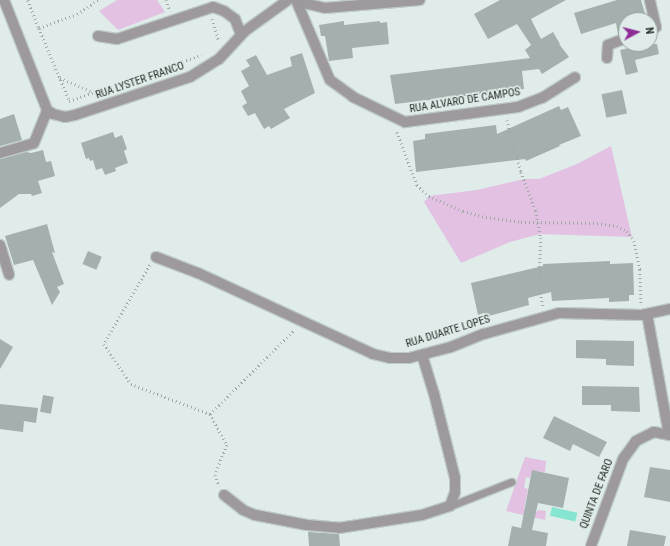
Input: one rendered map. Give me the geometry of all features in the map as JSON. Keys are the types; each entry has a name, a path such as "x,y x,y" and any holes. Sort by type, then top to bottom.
{"street":[{"path":"0,153 34,143 47,110 4,0"},
{"path":"222,0 224,11"},
{"name":"RUA LYSTER FRANCO","path":"47,110 53,114 65,117 75,115 190,77 219,59 241,35 288,0"},
{"name":"RUA ALVARO DE CAMPOS","path":"296,0 330,80 353,97 405,122 518,107 542,98 575,77"},
{"path":"301,0 308,4 325,8 420,0"},
{"path":"650,0 653,12"},
{"path":"98,36 117,39 213,8 224,11 235,19 241,35"},
{"path":"607,58 608,45 618,41"},
{"path":"0,244 9,275"},
{"name":"RUA DUARTE LOPES","path":"156,257 198,273 373,354 390,358 409,358 422,355 450,347 484,334 559,313 645,314 670,309"},
{"path":"645,314 670,435"},
{"path":"224,495 243,510 255,515 307,525 339,528 422,515 450,506 455,492 455,478 434,394 422,355"},
{"name":"QUINTA DE FARO","path":"591,546 623,459 636,441 654,432 670,435"}],"lane":[{"path":"450,506 511,482"}],"path":[{"path":"28,0 75,115"},
{"path":"40,28 77,14 98,0"},
{"path":"212,17 221,48"},
{"path":"69,101 206,53"},
{"path":"60,78 93,92"},
{"path":"505,108 507,123 521,172 536,211 541,238 539,284 545,316"},
{"path":"392,116 417,185 429,196 463,211 486,217 538,223 597,222 617,226 627,231 634,241 640,270 645,314"},
{"path":"156,257 104,344 131,384 210,414 227,445 215,475"},
{"path":"210,414 264,362 302,321"}],"shaded area":[{"path":"117,0 157,0 165,12 118,30 99,11"},
{"path":"611,146 632,237 540,234 510,242 461,263 424,202 429,196 477,190 524,179 539,179 577,164"},
{"path":"525,457 546,461 545,472 532,471 530,478 526,477 524,488 528,489 524,509 537,512 538,510 546,511 545,520 506,511"},
{"path":"552,507 577,513 575,522 550,516"}],"building":[{"path":"500,0 566,0 531,19 541,39 553,32 559,44 569,57 542,74 539,69 522,71 524,89 395,104 390,75 530,58 525,50 531,45 517,24 488,39 474,14"},
{"path":"617,0 641,0 645,12 618,12 618,34 616,23 581,34 574,13"},
{"path":"344,21 344,25 380,21 380,23 387,22 389,44 352,48 353,58 329,61 325,36 321,36 319,25"},
{"path":"658,49 659,54 635,60 638,72 626,75 620,52 658,52"},
{"path":"302,53 315,93 284,109 290,118 271,129 269,126 264,129 255,113 248,116 242,106 247,103 241,91 249,86 241,71 250,66 246,60 256,55 267,75 292,66 290,57"},
{"path":"622,90 627,113 606,118 601,94"},
{"path":"559,106 561,110 568,107 581,136 526,161 525,159 416,172 413,141 425,139 425,134 496,125 497,134"},
{"path":"14,114 22,140 0,146 0,119"},
{"path":"113,132 115,138 122,135 127,149 124,151 128,163 115,168 116,171 105,175 102,168 96,170 93,160 90,161 89,158 86,159 81,143"},
{"path":"43,150 46,162 51,161 55,176 38,181 42,193 32,196 31,194 19,194 0,208 0,159 26,152 31,153"},
{"path":"47,224 55,253 52,252 64,284 57,287 60,292 52,305 33,260 14,265 5,236"},
{"path":"88,251 102,257 96,270 83,264"},
{"path":"610,261 610,264 633,263 634,295 629,295 629,301 609,302 609,298 552,301 551,292 528,298 529,305 485,317 484,313 478,315 471,283 543,266 543,264"},
{"path":"0,339 13,347 0,369"},
{"path":"576,340 634,341 634,366 606,365 606,359 576,358"},
{"path":"582,386 639,387 640,412 611,411 611,405 582,405"},
{"path":"43,395 54,397 51,414 40,412"},
{"path":"0,404 38,408 36,423 24,421 23,432 0,429"},
{"path":"554,416 607,442 599,457 573,444 570,451 543,438"},
{"path":"650,467 670,470 670,502 644,497"},
{"path":"532,470 569,478 563,508 538,503 532,530 548,533 546,546 508,546 512,526 521,528"},
{"path":"630,530 666,536 664,546 627,546"},
{"path":"308,532 339,534 340,546 309,546"}]}
